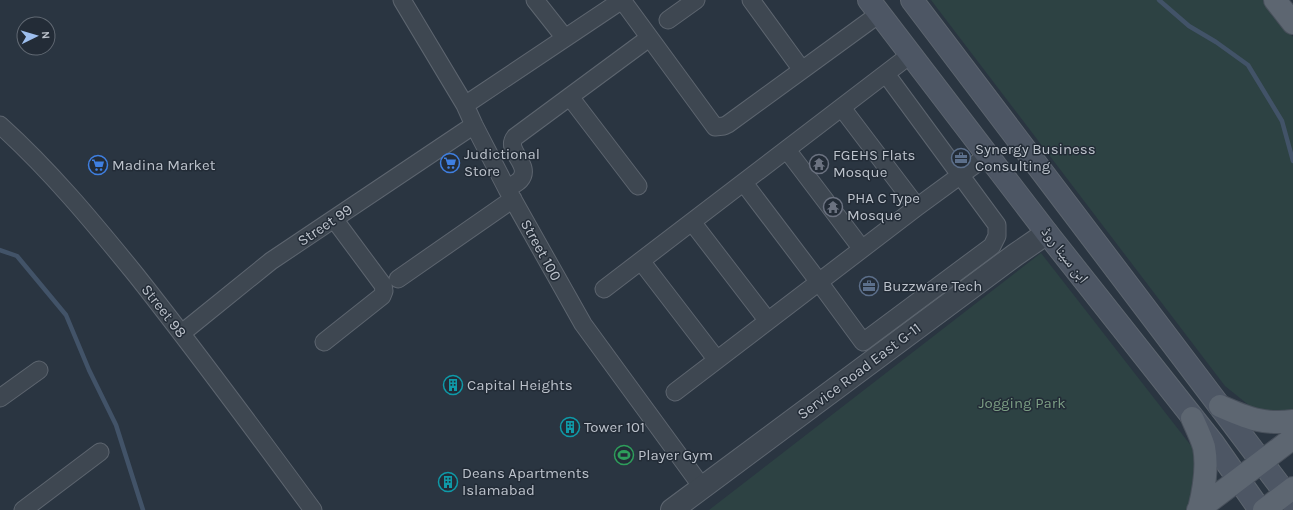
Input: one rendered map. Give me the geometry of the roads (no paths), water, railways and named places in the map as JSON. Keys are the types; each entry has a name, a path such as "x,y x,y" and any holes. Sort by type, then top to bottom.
{"main road":[{"path":"912,0 1262,462 1291,495 1264,510"},
{"path":"1276,0 1293,23"},
{"name":"ابن سینا روڈ","path":"874,7 1047,233 1213,443 1260,510"},
{"path":"1030,211 1056,190"},
{"path":"1137,347 1161,327"},
{"path":"1220,406 1258,421 1270,423 1293,421"},
{"path":"1192,418 1204,447 1206,475 1204,490 1198,510"},
{"path":"1198,510 1293,438"}],"street":[{"name":"Street 100","path":"402,0 465,105 510,194 583,324 702,487"},
{"path":"535,0 565,38"},
{"path":"465,105 622,0 715,127 724,126 802,70 874,7"},
{"path":"668,20 696,0"},
{"path":"751,0 802,70"},
{"path":"398,279 510,194 520,180 524,168 512,145 515,137 650,38"},
{"path":"604,289 910,55"},
{"path":"744,183 863,342 992,246 997,236 997,225 886,74"},
{"path":"570,97 638,186"},
{"path":"842,108 917,207"},
{"name":"Street 98","path":"0,125 27,149 92,220 182,333 313,510"},
{"name":"Street 99","path":"182,333 271,261 474,125"},
{"path":"787,150 862,249"},
{"path":"675,392 917,207 988,155"},
{"path":"324,342 382,296 384,291 383,285 334,219"},
{"path":"692,222 768,322"},
{"name":"Service Road East G-11","path":"672,510 1015,255 1047,233"},
{"path":"642,261 717,360"},
{"path":"0,398 39,370"},
{"path":"23,510 100,452"}],"waterway":[{"path":"1159,0 1189,26 1216,42 1248,65 1282,121 1293,161"},
{"path":"0,250 17,256 66,315 89,370 116,425 143,510"}],"place":[{"name":"Synergy Business Consulting","path":"961,158"},
{"name":"Judictional Store","path":"450,163"},
{"name":"FGEHS Flats Mosque","path":"819,164"},
{"name":"Madina Market","path":"98,165"},
{"name":"PHA C Type Mosque","path":"833,207"},
{"name":"Buzzware Tech","path":"869,286"},
{"name":"Capital Heights","path":"453,385"},
{"name":"Tower 101","path":"570,427"},
{"name":"Player Gym","path":"624,455"},
{"name":"Deans Apartments Islamabad","path":"448,482"}],"park label":[{"name":"Jogging Park","path":"1022,403"}]}
